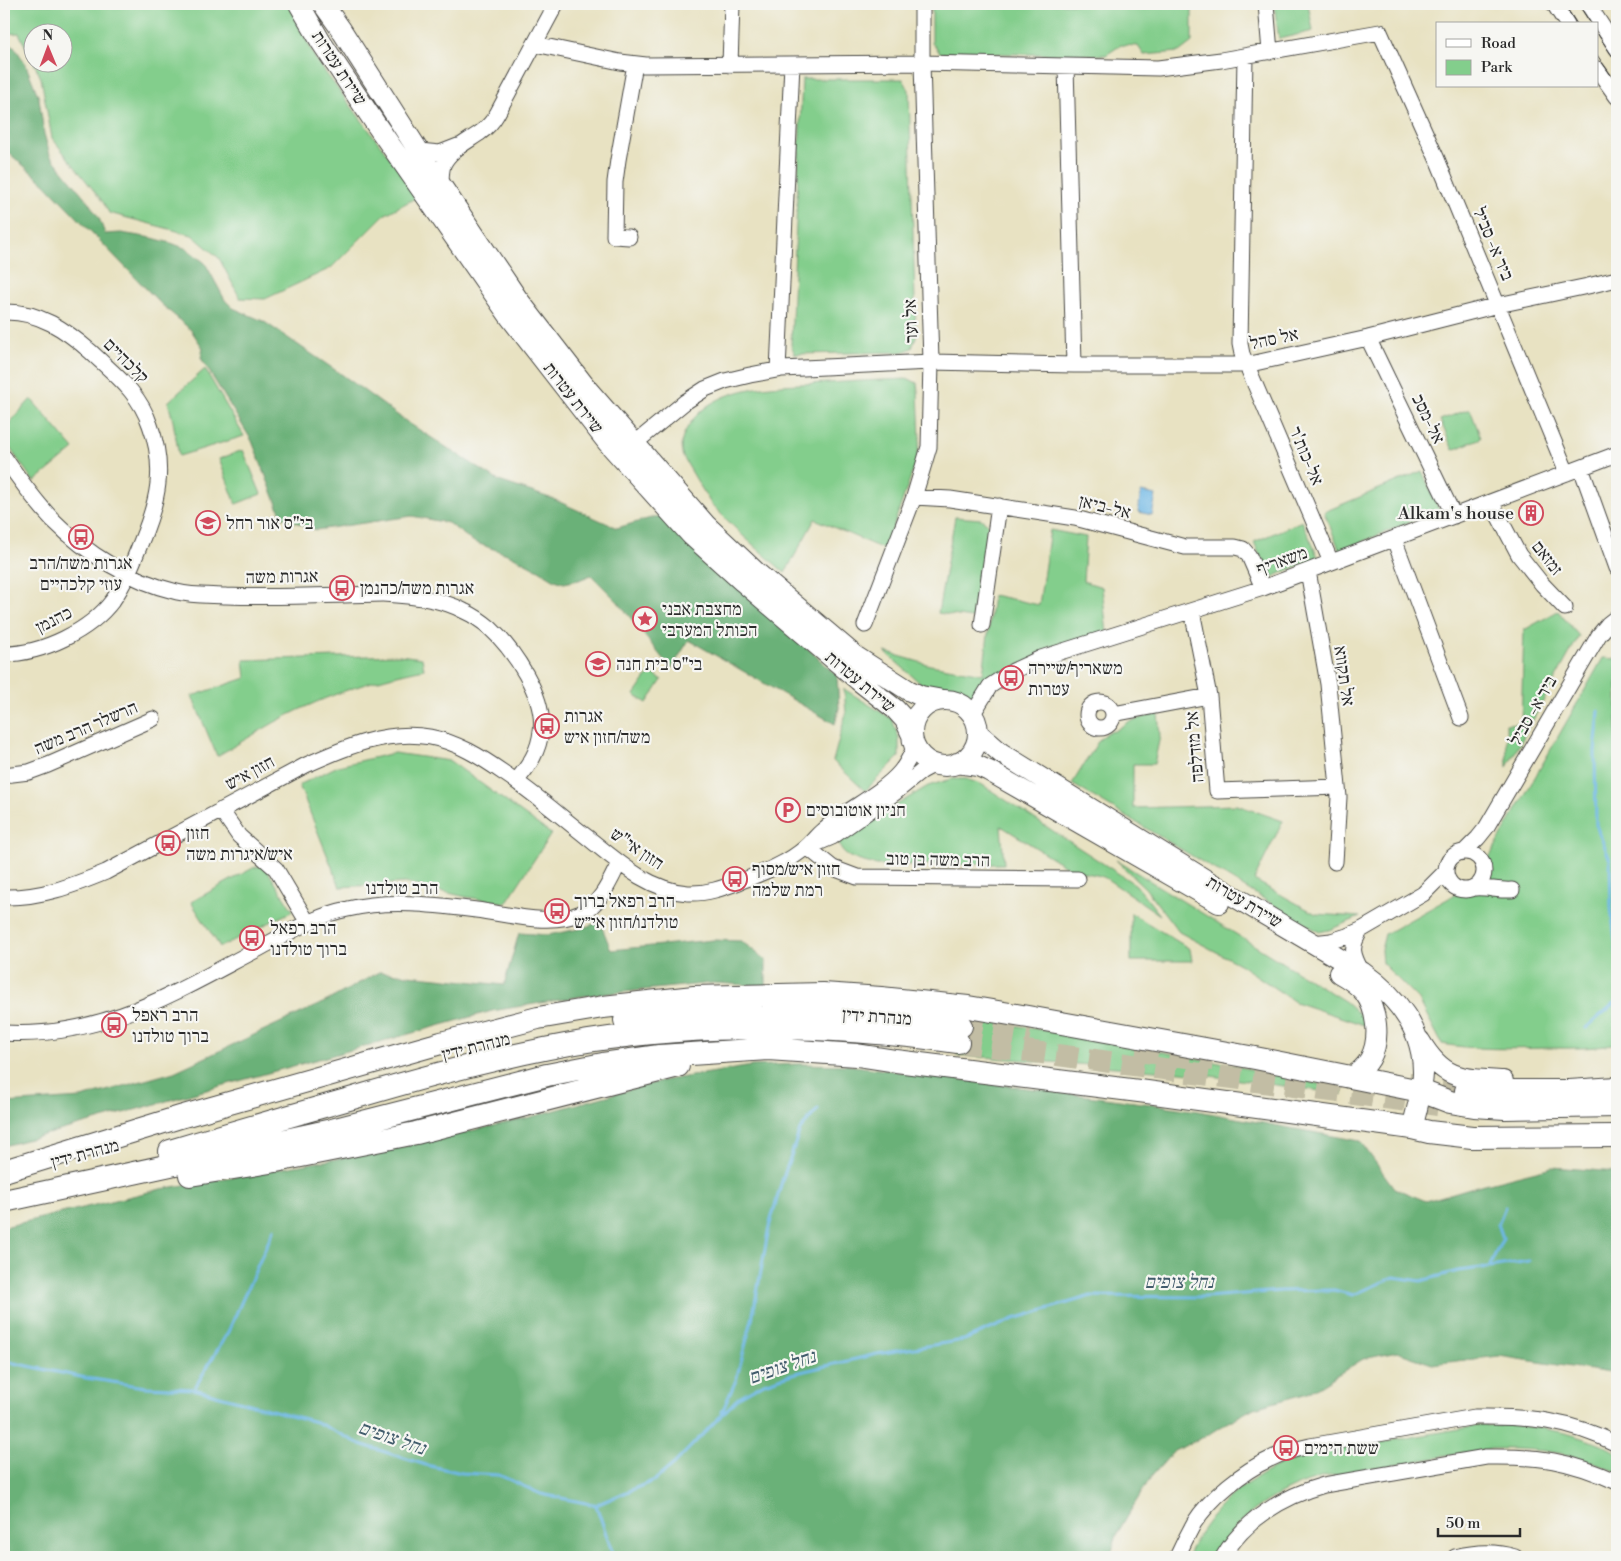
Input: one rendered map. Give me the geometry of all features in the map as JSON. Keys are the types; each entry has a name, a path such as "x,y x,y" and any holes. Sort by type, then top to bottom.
{"highway":[{"path":"4,1171 198,1112 530,1020 603,1007 694,997 823,994 968,1007 1255,1058 1421,1092 1450,1102 1474,1106 1506,1108 1617,1106"},
{"name":"מנהרת ידין","path":"4,1175 166,1133 468,1048 586,1025 643,1017 754,1011 865,1015 921,1020 959,1034 754,1028 654,1033 588,1041 531,1051 454,1069 4,1200"},
{"path":"4,1200 332,1130 547,1075 659,1056 768,1048 833,1052 1147,1092 1472,1137 1617,1136"},
{"path":"4,1217 190,1175 276,1161 416,1133 682,1065 833,1052"},
{"path":"1421,1092 1435,1089 1480,1092 1569,1091 1617,1088"},
{"path":"1412,1128 1430,1125 1617,1123"}],"main road":[{"name":"שיירת עטרות","path":"299,4 375,123 510,317 608,443 691,535 743,582 895,709 905,720 913,740"},
{"name":"שיירת עטרות","path":"323,4 517,298 588,390 706,525 757,573 855,656 908,690 921,696 943,700"},
{"path":"943,700 952,701 967,708 975,724 976,743 972,752 966,758 946,766 926,760 919,754 913,740 913,725 917,715 933,702 943,700"},
{"name":"שיירת עטרות","path":"975,724 1001,753 1206,880 1362,972 1380,985 1404,1010 1420,1049 1422,1064 1421,1092 1412,1128"},
{"name":"שיירת עטרות","path":"957,763 978,766 989,771 1283,940 1359,987 1369,1001 1373,1011 1376,1042 1370,1059 1351,1078"},
{"path":"1414,1031 1437,1063 1449,1074 1459,1078 1513,1081 1617,1077"}],"street":[{"path":"441,185 441,172 448,157 492,123 556,4"},
{"path":"730,64 732,4"},
{"name":"אל וער","path":"864,625 914,497 929,447 931,362 922,4"},
{"path":"535,44 636,64 922,63 1158,68 1270,52 1266,4"},
{"path":"1554,4 1566,22"},
{"path":"1588,4 1617,49"},
{"name":"ביר א- סביל","path":"1270,52 1380,32 1437,159 1498,305 1617,568"},
{"name":"אל-כות'ר","path":"1245,56 1240,344 1246,365 1331,562"},
{"path":"629,237 614,236 615,182 636,64"},
{"path":"778,370 792,64"},
{"path":"1066,66 1074,364"},
{"path":"1598,70 1617,97"},
{"path":"419,151 440,153 464,144"},
{"name":"אל סהל","path":"634,444 685,402 705,389 750,374 778,370 931,362 1246,365 1368,338 1498,305 1617,279"},
{"name":"קלכהיים","path":"4,312 34,316 62,329 75,338 124,383 136,396 146,414 156,443 160,478 153,514 127,574"},
{"name":"אל-מסכ","path":"1368,338 1454,516"},
{"name":"משאריף","path":"975,724 990,686 1013,671 1041,658 1263,588 1617,454"},
{"name":"אגרות משה","path":"4,457 54,521 89,551 127,574 153,586 179,593 252,597 382,594 424,598 452,605 463,610 488,626 506,645 529,682 540,708 542,720 535,755 516,781"},
{"name":"אל-ביאן","path":"914,497 950,499 1075,518 1185,547 1235,547 1244,549 1263,588"},
{"name":"זמזאם","path":"1491,502 1519,555 1542,584 1565,608"},
{"path":"982,625 999,506"},
{"path":"1394,538 1461,718"},
{"name":"אל תקווא","path":"1308,571 1328,684 1339,797 1336,862"},
{"name":"כהנמן","path":"4,654 44,647 62,640 82,628 96,618 111,602 127,574"},
{"name":"אל מזדלפה","path":"1192,611 1209,696 1217,791 1338,787"},
{"name":"ביר א- סביל","path":"1464,852 1486,828 1599,635 1617,617"},
{"path":"1113,714 1209,696"},
{"name":"הרשלר הרב משה","path":"4,775 29,772 48,765 153,719"},
{"name":"חזון איש","path":"4,897 40,894 106,872 306,765 333,752 368,741 398,736 429,737 448,741 482,758 516,781"},
{"name":"חזון אי\"ש","path":"516,781 634,873 661,887 679,892 702,893 725,887 772,869 807,847 833,822 892,781 907,763 913,740"},
{"name":"חזון אי\"ש","path":"807,847 832,837 896,792 922,771 935,764"},
{"path":"221,810 239,836 276,869 308,923"},
{"name":"ביר א- סביל","path":"1482,863 1481,849 1486,828"},
{"name":"הרב משה בן טוב","path":"807,847 833,868 857,877 1078,879"},
{"path":"1423,894 1454,888 1465,891 1475,888 1501,890 1513,888 1495,877 1476,855 1464,852 1450,858 1446,867 1445,872 1448,881 1454,888"},
{"name":"הרב טולדנו","path":"4,1033 65,1031 120,1016 164,998 308,923 332,913 348,909 398,904 456,908 539,918 570,917 593,905 602,894 619,863"},
{"path":"1475,888 1483,879 1482,863"},
{"path":"1313,943 1331,941 1361,930 1423,894 1445,872"},
{"path":"1361,930 1353,945 1356,961 1362,972"},
{"path":"1177,1557 1195,1522 1207,1506 1223,1491 1254,1468 1269,1459 1290,1451 1475,1417 1524,1417 1559,1422 1596,1433 1617,1444"},
{"path":"1223,1557 1237,1537 1250,1524 1278,1503 1324,1485 1486,1457 1531,1457 1562,1462 1594,1471 1617,1482"},
{"path":"1455,1557 1481,1553 1515,1557"}],"green space":[{"path":"4,4 289,4 316,60 419,196 384,215 331,268 265,299 240,298 219,258 192,235 109,213 103,202 52,138 41,78 38,72 72,72 72,22 22,22 22,39 19,33 4,34"},
{"path":"1192,4 1192,42 1179,52 1144,55 1138,46 1121,45 1106,55 940,53 932,43 932,5"},
{"path":"1274,4 1308,4 1313,31 1279,39"},
{"path":"4,45 14,46 22,58 22,72 29,72 39,98 44,134 50,155 87,200 99,218 105,234 121,233 152,238 187,249 205,263 225,300 233,308 263,321 407,422 499,481 553,499 617,528 654,517 668,516 837,676 839,708 835,724 689,640 671,669 618,602 591,575 564,583 510,555 474,542 448,523 412,516 316,530 282,517 252,441 201,358 203,348 191,330 160,303 44,183 4,149"},
{"path":"802,79 903,79 909,90 916,337 912,348 903,352 795,354 791,345"},
{"path":"205,369 244,436 179,456 168,402"},
{"path":"909,379 917,383 920,439 917,459 885,550 815,519 785,573 742,535 711,504 683,457 682,441 689,425 701,411 733,393 792,384"},
{"path":"31,399 74,449 34,482 4,440 4,429"},
{"path":"1470,409 1481,438 1453,450 1440,420"},
{"path":"243,450 261,494 236,504 219,459"},
{"path":"1422,471 1439,510 1340,551 1324,512"},
{"path":"955,517 981,519 988,524 989,531 978,619 938,613"},
{"path":"1302,521 1318,557 1270,578 1254,542"},
{"path":"1050,530 1086,537 1083,581 1102,587 1107,634 1007,671 974,698 955,689 934,687 920,683 885,652 930,665 983,674 993,595 1039,605"},
{"path":"1558,611 1579,636 1507,767 1506,724 1521,723 1524,630"},
{"path":"399,655 422,658 424,669 385,678 325,698 287,716 217,756 192,696 246,678 244,660"},
{"path":"1603,658 1617,659 1617,1044 1582,1048 1507,1049 1442,1044 1419,1000 1382,963 1381,950 1385,934 1474,884"},
{"path":"650,672 662,680 647,703 634,695"},
{"path":"844,689 892,719 899,738 899,757 865,791 833,761 846,713"},
{"path":"1158,713 1160,736 1154,764 1133,764 1133,808 1237,805 1283,821 1254,880 1316,914 1360,917 1329,930 1319,932 1072,784 1099,740 1108,732 1115,731 1128,722"},
{"path":"394,753 450,761 551,834 506,903 466,897 405,883 340,887 299,785 338,766"},
{"path":"952,779 966,779 981,784 1136,885 1160,915 1107,879 1072,870 1001,826 1004,864 877,865 851,858 841,850 841,838 928,786"},
{"path":"1116,860 1346,1002 1366,1020 1370,1027 1295,1002 1241,965 1179,932 1146,889"},
{"path":"260,866 267,870 293,911 220,947 191,902"},
{"path":"1131,913 1190,949 1192,961 1131,961"},
{"path":"600,922 611,950 713,940 741,941 766,960 766,986 713,983 583,996 492,1011 4,1146 4,1103 81,1098 174,1072 327,1001 379,972 504,985 519,933 548,935 579,929"},
{"path":"966,1017 1155,1050 1343,1089 1342,1094 1181,1072 957,1055"},
{"path":"798,1064 847,1065 1158,1105 1360,1141 1394,1188 1426,1201 1552,1167 1617,1172 1617,1374 1499,1356 1432,1364 1397,1352 1363,1359 1308,1393 1254,1408 1206,1436 1174,1451 1151,1477 1131,1510 1118,1532 1110,1557 4,1557 4,1227 161,1189 383,1151 527,1118 661,1081 752,1066"},
{"path":"1499,1425 1545,1429 1574,1435 1602,1445 1617,1452 1617,1472 1585,1459 1554,1452 1521,1449 1487,1449 1324,1477 1307,1482 1275,1497 1247,1516 1223,1542 1214,1557 1187,1557 1209,1520 1222,1505 1254,1479 1273,1469 1313,1454 1477,1426"}],"water":[{"path":"1141,492 1156,495 1152,515 1138,512"}],"waterway":[{"path":"1599,711 1595,751 1596,825 1610,860 1611,908 1617,956"},
{"path":"1586,1028 1617,1001"},
{"path":"722,1412 736,1380 752,1320 769,1227 782,1181 800,1130 818,1109"},
{"name":"נחל צופים","path":"4,1361 86,1378 145,1387 194,1389 316,1422 360,1444 426,1465 462,1473 499,1475 541,1494 596,1505 655,1480 674,1464 739,1397 764,1383 792,1374 877,1354 964,1340 1014,1319 1091,1296 1206,1297 1281,1291 1334,1290 1353,1295 1394,1277 1421,1281 1458,1271 1489,1267 1503,1238 1498,1224 1505,1207"},
{"path":"194,1389 228,1332 274,1229"},
{"path":"1489,1267 1529,1261"},
{"path":"596,1505 614,1557"}],"tunnel":[{"path":"961,1026 1030,1037"},
{"path":"958,1042 1438,1105"},
{"path":"1136,1051 1213,1060"},
{"path":"1409,1083 1486,1091"}],"tram line":[{"path":"1564,4 1576,22"},
{"path":"1578,4 1590,22"},
{"path":"1598,34 1617,63"},
{"path":"1598,56 1617,84"}],"place":[{"name":"Alkam's house","path":"1531,513"},
{"name":"בי\"ס אור רחל","path":"208,523"},
{"name":"אגרות משה/הרב עוזי קלכהיים","path":"81,537"},
{"name":"אגרות משה/כהנמן","path":"342,588"},
{"name":"מחצבת אבני הכותל המערבי","path":"645,619"},
{"name":"בי\"ס בית חנה","path":"598,664"},
{"name":"משאריף/שיירה עטרות","path":"1011,678"},
{"name":"אגרות משה/חזון איש","path":"547,726"},
{"name":"חניון אוטובוסים","path":"788,810"},
{"name":"חזון איש/איגרות משה","path":"168,843"},
{"name":"חזון איש/מסוף רמת שלמה","path":"735,879"},
{"name":"הרב רפאל ברוך טולדנו/חזון אי״ש","path":"557,911"},
{"name":"הרב רפאל ברוך טולדנו","path":"252,938"},
{"name":"הרב ראפל ברוך טולדנו","path":"114,1025"},
{"name":"ששת הימים","path":"1286,1448"}]}
